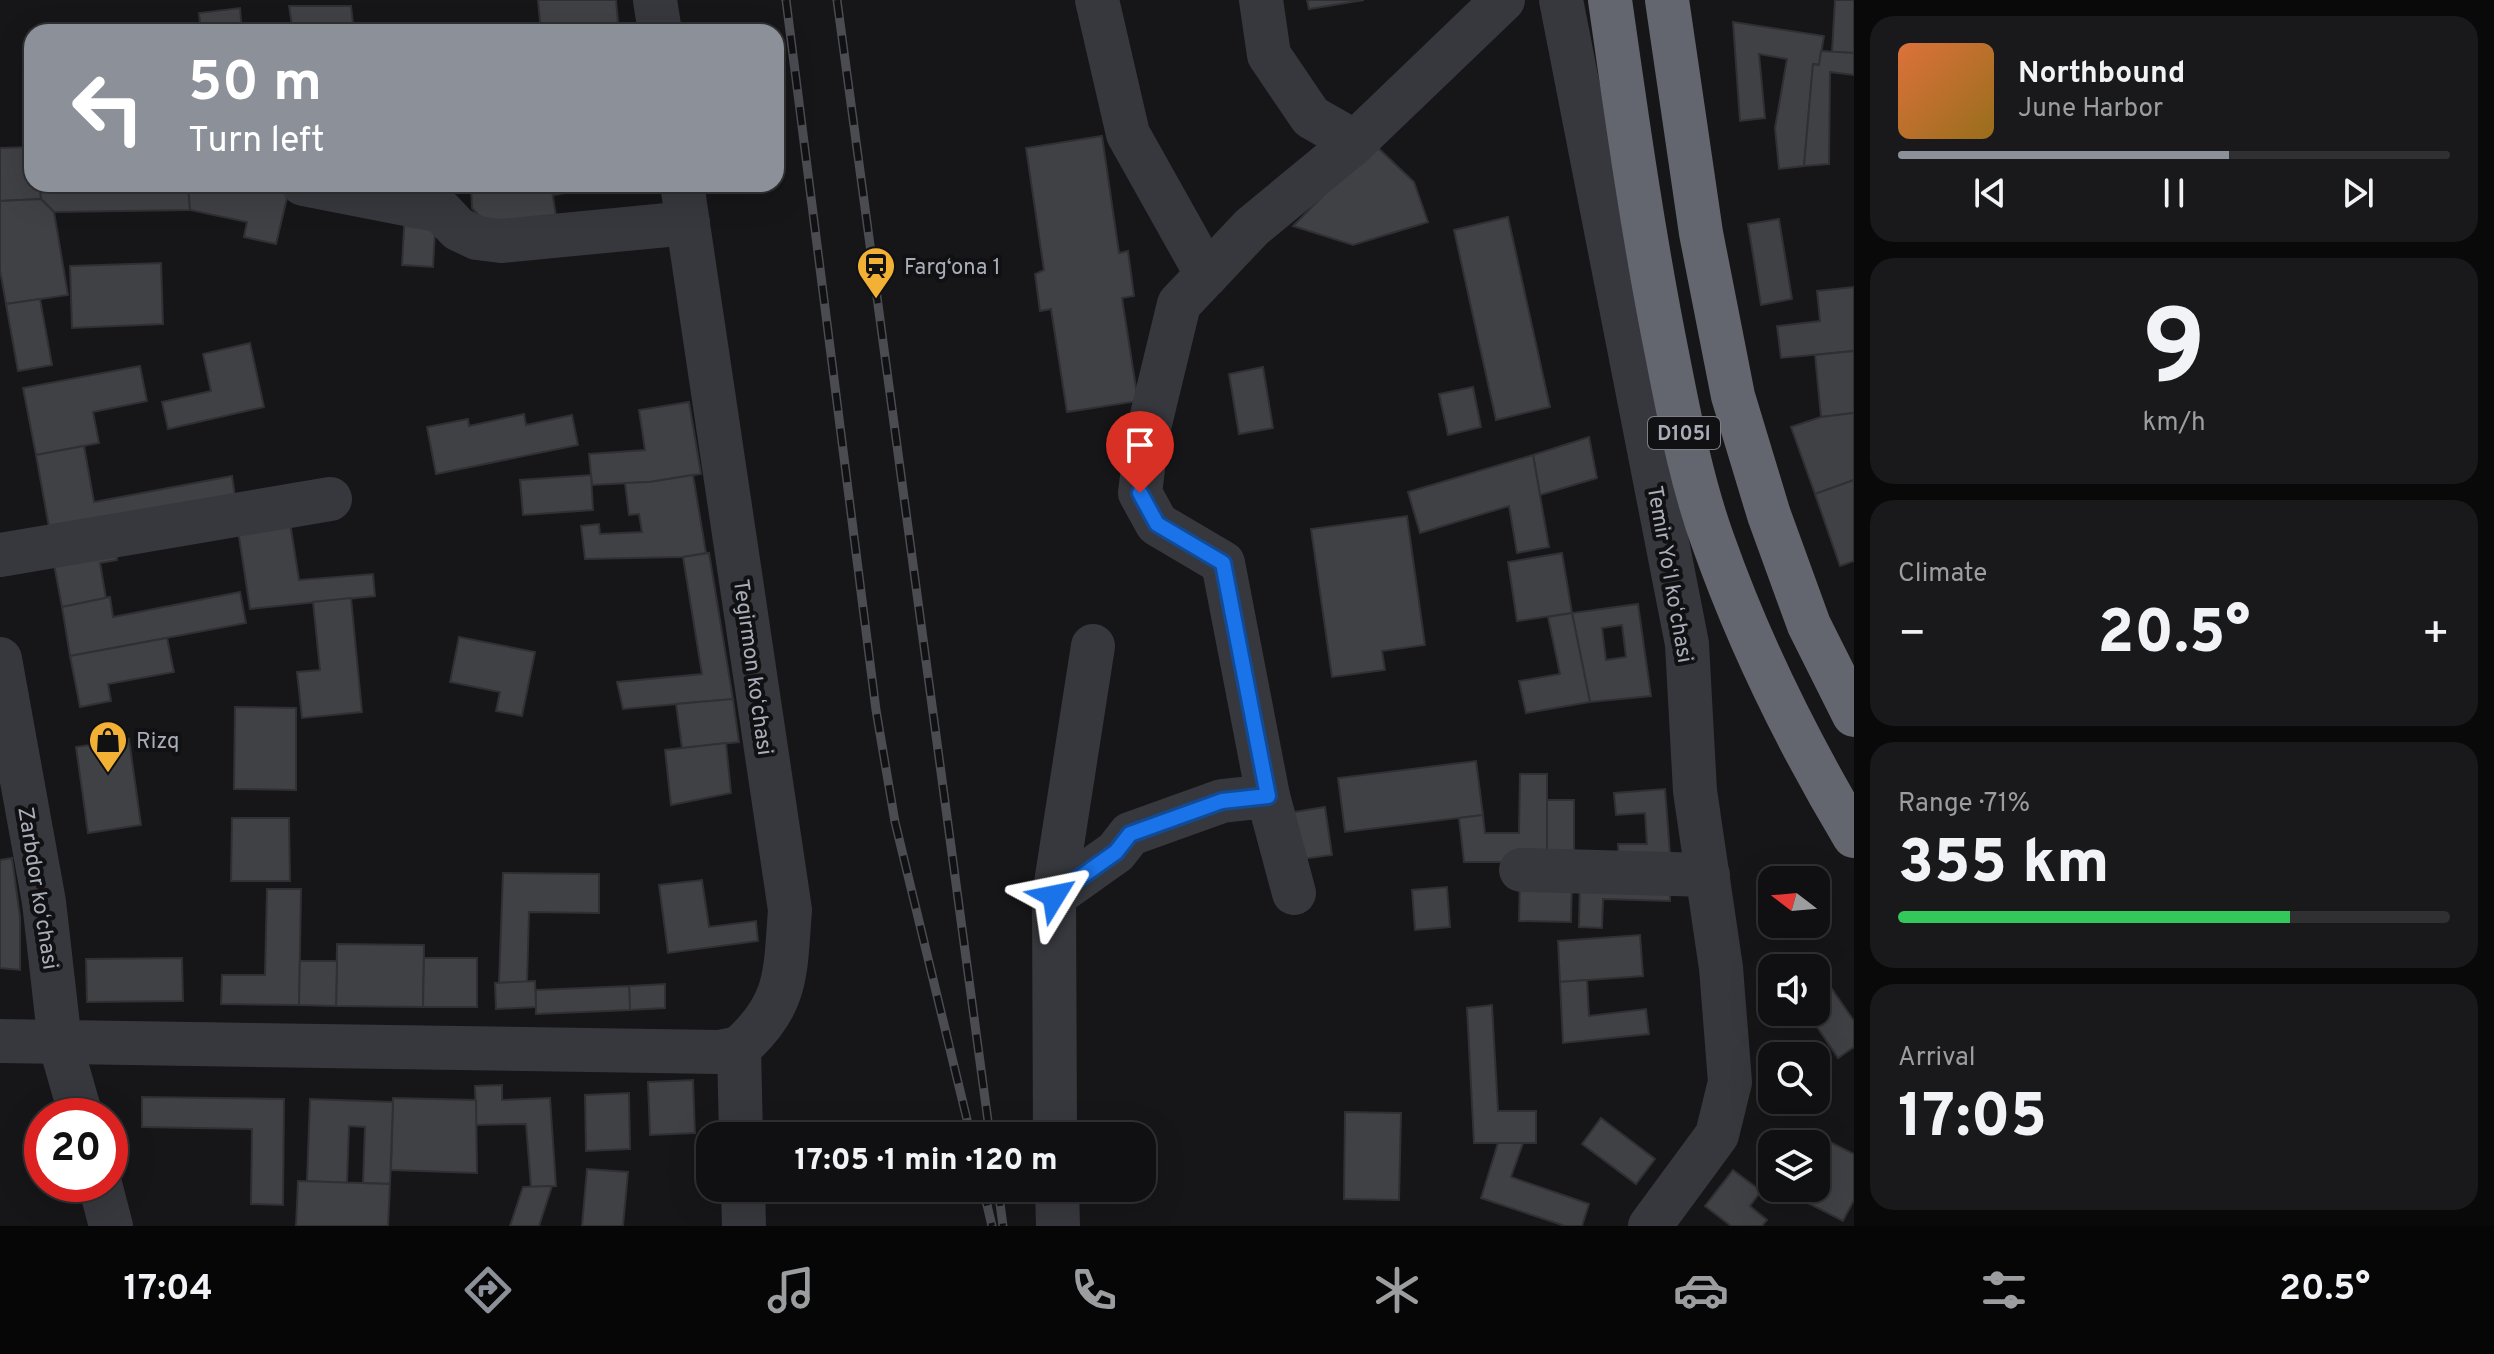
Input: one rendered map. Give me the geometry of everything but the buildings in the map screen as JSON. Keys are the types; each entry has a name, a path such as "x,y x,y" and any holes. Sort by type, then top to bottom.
{"highway":[{"name":"D105l","path":"1610,0 1645,244 1680,419 1712,540 1754,641 1818,777 1854,836"},
{"name":"D105l","path":"1667,0 1701,233 1733,396 1769,515 1809,625 1854,715"}],"street":[{"path":"655,0 659,24"},
{"path":"1097,0 1128,134 1207,275"},
{"path":"1261,0 1269,55 1311,117 1355,142"},
{"path":"1294,893 1268,796 1223,563 1157,524 1140,493 1147,436 1179,304 1252,227 1355,142 1503,0"},
{"name":"Temir Yoʻl koʻchasi","path":"1561,0 1687,644 1695,791 1721,968 1730,1082 1717,1135 1650,1226"},
{"path":"344,192 441,211 458,229 477,238 501,241 685,204"},
{"name":"Tegirmon koʻchasi","path":"685,204 790,910 784,984 762,1028 739,1048"},
{"path":"0,555 330,499"},
{"path":"1055,1122 1054,896 1093,646"},
{"name":"Zarbdor koʻchasi","path":"0,659 44,902 60,1043 76,1098"},
{"path":"1054,896 1116,852 1130,834 1222,801 1268,796"},
{"path":"1521,870 1708,875"},
{"path":"0,1041 703,1052 739,1048 741,1122"},
{"path":"105,1202 111,1226"},
{"path":"743,1202 744,1226"},
{"path":"1057,1202 1058,1226"}],"railway":[{"path":"786,0 876,710 895,822 968,1122"},
{"path":"837,0 988,1122"},
{"path":"986,1202 992,1226"},
{"path":"1000,1202 1003,1226"}],"place":[{"name":"Farg‘ona 1","path":"876,300"},
{"name":"Rizq","path":"108,774"}],"route":[{"path":"1054,896 1116,852 1130,834 1222,801 1268,796 1223,563 1157,524 1140,493"}]}
